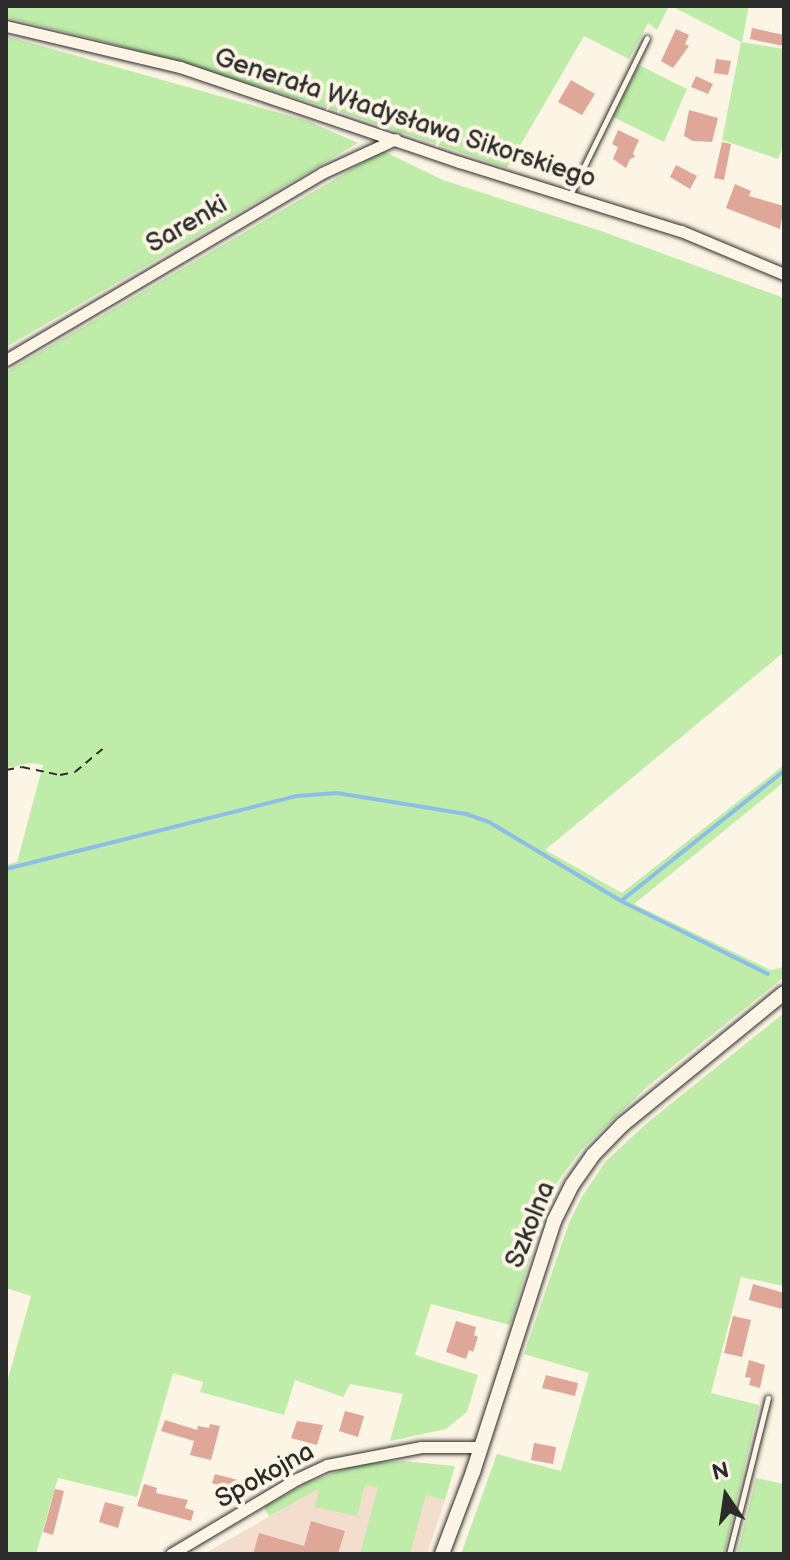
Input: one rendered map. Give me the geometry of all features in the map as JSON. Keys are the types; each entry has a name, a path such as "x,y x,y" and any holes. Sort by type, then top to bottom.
{"street":[{"name":"Generała Władysława Sikorskiego","path":"6,26 180,67 569,197 681,231 784,274"},
{"name":"Sarenki","path":"6,360 322,173 396,139"},
{"name":"Szkolna","path":"442,1554 481,1447 554,1221 572,1185 593,1155 622,1125 784,993"},
{"name":"Spokojna","path":"171,1554 297,1479 327,1465 421,1447 481,1447"}],"lane":[{"path":"569,197 647,38"},
{"path":"729,1554 768,1398"}],"path":[{"path":"6,770 22,767 60,775 75,772 105,747"}],"shaded area":[{"path":"380,1482 445,1500 427,1554 204,1554 320,1487"}],"green space":[{"path":"6,6 669,6 657,30 648,23 629,59 584,36 507,168 323,106 129,48 6,17"},
{"path":"671,6 749,6 742,42 784,49 784,144 778,159 722,140 741,42"},
{"path":"6,36 308,121 358,143 6,347"},
{"path":"639,65 687,89 664,142 613,117"},
{"path":"383,151 443,180 601,231 784,298 784,652 545,850 622,893 784,765 784,782 634,904 771,970 784,967 784,977 648,1086 582,1149 558,1181 544,1211 510,1325 431,1304 415,1355 478,1375 467,1412 446,1429 390,1441 403,1394 350,1384 343,1397 295,1380 284,1415 200,1392 203,1382 173,1373 137,1497 58,1478 36,1554 6,1554 6,1386 31,1296 6,1288 6,865 17,862 43,765 31,763 6,768 6,372"},
{"path":"784,1013 784,1286 741,1277 711,1393 759,1405 724,1554 461,1554 497,1454 561,1471 589,1373 524,1354 569,1223 583,1195 606,1161 647,1123"},
{"path":"403,1461 455,1466 445,1500 426,1495 410,1554 360,1554 378,1487 365,1485 357,1516 314,1507 320,1488 269,1516 264,1507 307,1483 358,1464"},
{"path":"756,1478 784,1484 784,1554 737,1554"}],"building":[{"path":"752,28 784,35 784,46 750,39"},
{"path":"676,29 689,35 685,44 689,46 673,68 661,61"},
{"path":"716,59 731,61 728,75 714,73"},
{"path":"696,76 713,84 708,94 691,87"},
{"path":"571,80 595,94 582,115 558,102"},
{"path":"689,110 718,118 712,142 693,141 684,136"},
{"path":"618,130 639,140 633,153 635,157 630,159 626,168 613,159 618,147 612,144"},
{"path":"722,142 731,144 724,180 714,178"},
{"path":"676,165 697,176 690,189 670,177"},
{"path":"735,184 751,191 749,196 784,206 780,229 726,208"},
{"path":"753,1284 784,1293 782,1309 749,1300"},
{"path":"733,1316 751,1320 742,1357 724,1353"},
{"path":"456,1321 476,1327 474,1335 478,1337 473,1352 469,1350 466,1359 446,1352"},
{"path":"749,1360 765,1365 760,1388 749,1385 751,1378 745,1377"},
{"path":"546,1375 578,1383 575,1396 542,1388"},
{"path":"345,1411 364,1416 358,1437 339,1431"},
{"path":"165,1420 197,1430 198,1426 220,1426 211,1460 190,1455 194,1441 161,1431"},
{"path":"297,1421 323,1425 317,1445 291,1438"},
{"path":"534,1443 556,1447 553,1464 531,1460"},
{"path":"215,1474 238,1480 235,1490 212,1483"},
{"path":"144,1484 157,1488 156,1493 188,1500 185,1508 194,1511 191,1521 137,1506"},
{"path":"55,1489 64,1491 53,1535 43,1532"},
{"path":"105,1502 124,1507 118,1528 99,1522"},
{"path":"311,1521 345,1531 338,1554 253,1554 259,1533 304,1546"}],"waterway":[{"path":"621,901 784,771"},
{"path":"6,869 297,796 337,793 466,814 489,822 621,901 768,974"}]}
